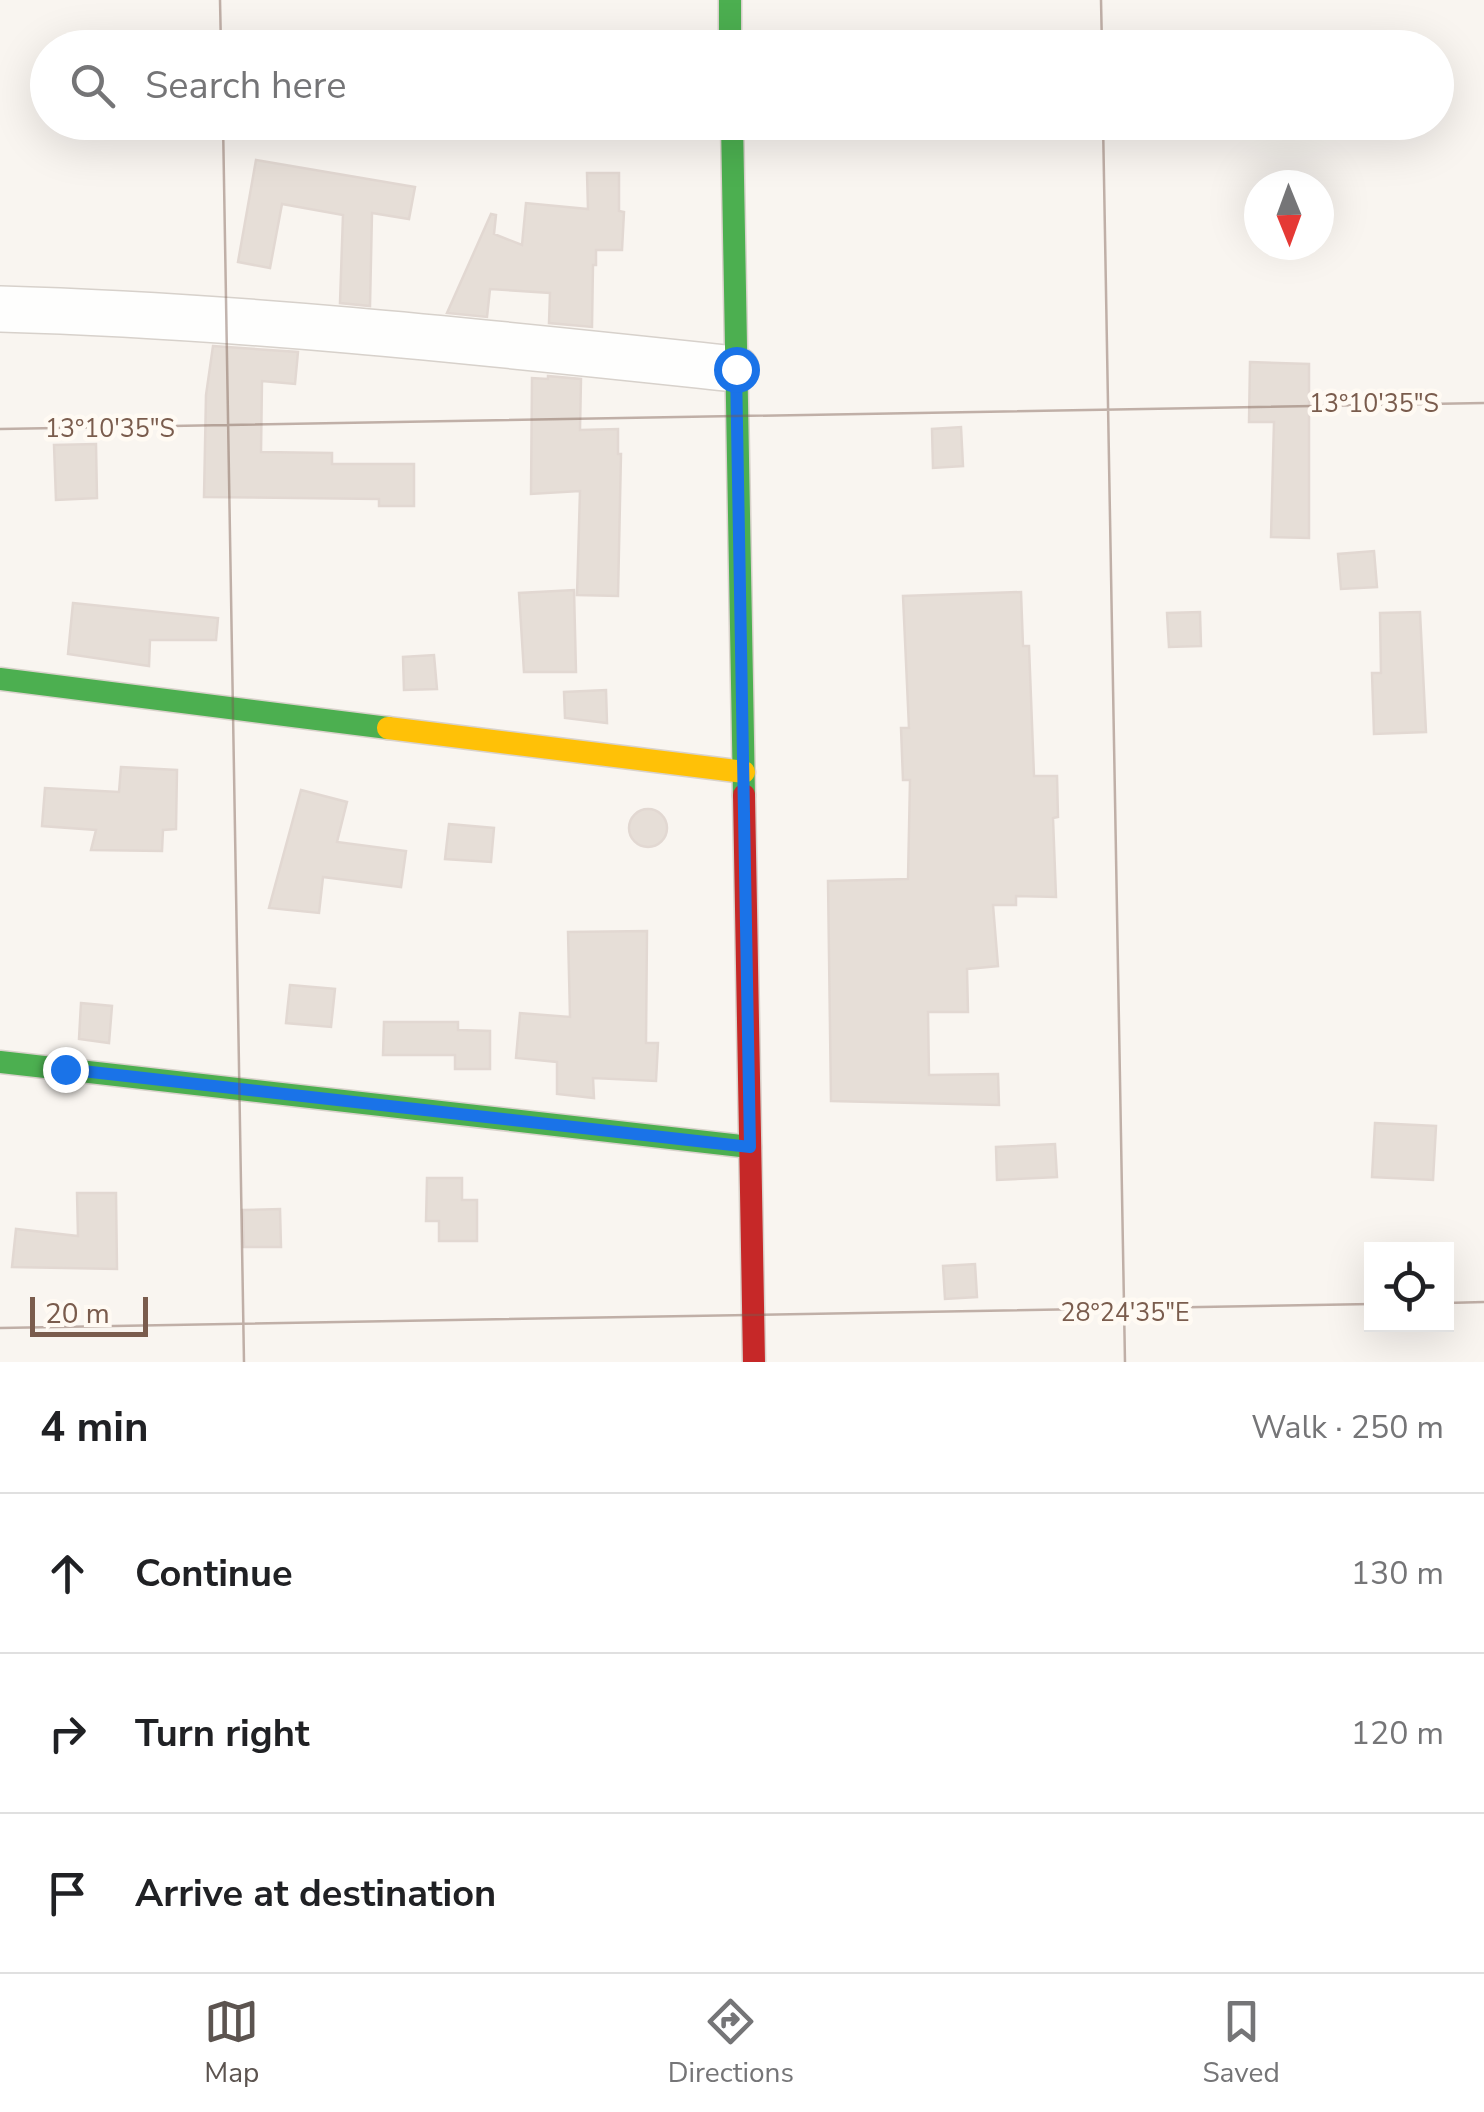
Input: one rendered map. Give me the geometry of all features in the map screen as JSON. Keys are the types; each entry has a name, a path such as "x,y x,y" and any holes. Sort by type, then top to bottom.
{"street":[{"path":"724,1 728,30"},
{"path":"732,140 754,1362"},
{"path":"0,308 419,335 736,369"},
{"path":"0,679 744,772"},
{"path":"0,1062 750,1147"}],"building":[{"path":"256,160 415,187 409,219 372,213 370,306 340,303 343,215 282,204 270,268 238,262"},
{"path":"587,173 619,173 619,211 624,212 622,250 596,250 592,327 549,323 550,293 490,289 487,317 447,313 491,214 496,215 494,234 522,245 526,203 588,209"},
{"path":"213,346 298,352 295,384 262,381 261,452 332,453 332,464 414,464 414,506 379,506 379,499 204,497 206,395"},
{"path":"1250,362 1309,364 1309,538 1271,537 1274,422 1249,422"},
{"path":"532,378 581,379 580,430 618,429 618,596 577,595 580,491 531,494"},
{"path":"961,427 963,466 933,468 932,429"},
{"path":"96,444 97,498 56,500 54,445"},
{"path":"1374,551 1377,587 1341,589 1338,554"},
{"path":"574,590 576,672 524,672 519,593"},
{"path":"1021,592 1023,646 1029,646 1034,776 1057,776 1058,817 1053,818 1056,897 1016,896 1016,905 993,905 998,966 967,969 968,1012 928,1012 929,1075 998,1074 999,1105 831,1101 828,881 908,879 910,780 903,780 901,728 909,728 903,596"},
{"path":"73,603 218,618 216,640 150,640 149,666 68,654"},
{"path":"1200,612 1201,646 1169,647 1167,613"},
{"path":"1420,612 1426,732 1374,734 1372,673 1381,673 1380,613"},
{"path":"434,655 437,689 404,690 403,657"},
{"path":"606,690 607,723 565,718 564,692"},
{"path":"121,767 177,770 176,829 163,830 162,851 91,850 96,830 42,826 45,788 119,792"},
{"path":"301,790 347,802 337,842 406,851 401,887 323,877 319,913 269,908"},
{"path":"648,809 662,814 667,828 662,842 648,847 634,842 629,828 634,814"},
{"path":"449,824 494,828 491,862 445,859"},
{"path":"647,931 646,1043 658,1043 656,1081 593,1078 594,1098 557,1094 557,1062 516,1058 520,1013 570,1017 568,932"},
{"path":"290,985 335,989 331,1027 286,1023"},
{"path":"81,1003 112,1006 109,1043 79,1039"},
{"path":"384,1022 458,1022 458,1030 490,1031 490,1069 455,1069 455,1055 383,1055"},
{"path":"1375,1123 1436,1126 1433,1180 1372,1177"},
{"path":"1055,1144 1057,1177 997,1180 996,1147"},
{"path":"427,1178 462,1178 462,1200 477,1200 477,1241 439,1241 439,1221 426,1221"},
{"path":"77,1193 116,1193 117,1269 12,1267 16,1229 78,1236"},
{"path":"280,1209 281,1247 244,1247 243,1210"},
{"path":"975,1264 977,1297 945,1299 943,1266"}],"traffic: fast":[{"path":"730,0 730,30"},
{"path":"732,140 744,795"},
{"path":"0,679 388,728"},
{"path":"0,1062 750,1147"}],"traffic: slow":[{"path":"388,728 744,772"}],"traffic: jam":[{"path":"744,795 754,1362"}],"route":[{"path":"65,1069 750,1147 736,369"}]}
